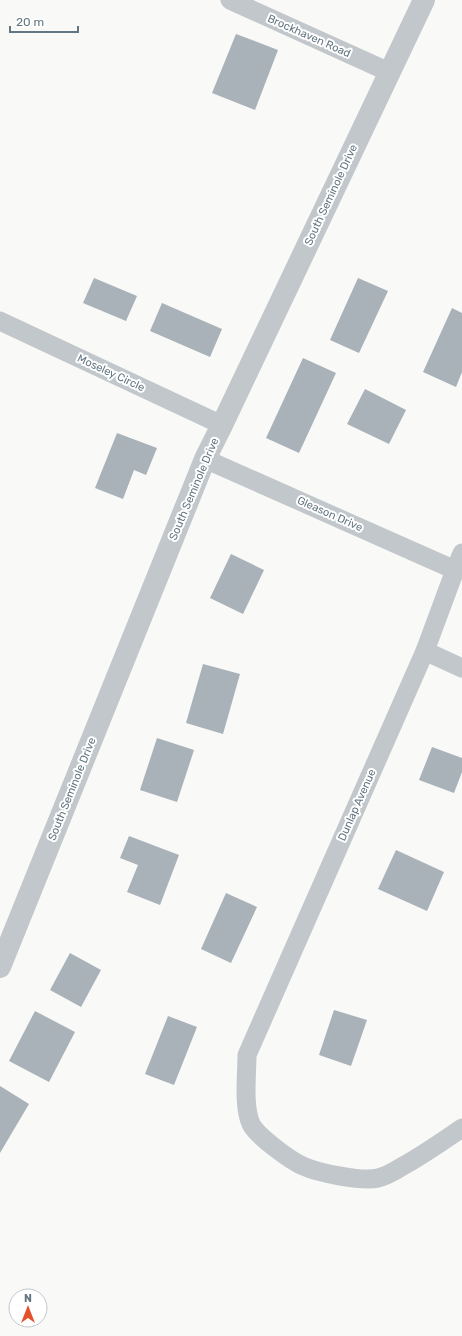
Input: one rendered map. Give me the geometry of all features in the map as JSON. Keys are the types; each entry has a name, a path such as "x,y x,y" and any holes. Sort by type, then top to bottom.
{"street":[{"name":"Brockhaven Road","path":"230,0 389,72"},
{"name":"South Seminole Drive","path":"0,966 205,459 424,0"},
{"name":"Moseley Circle","path":"0,321 222,425"},
{"name":"Gleason Drive","path":"205,459 458,562"},
{"name":"Dunlap Avenue","path":"458,562 425,651 247,1055 246,1101 249,1118 257,1132 288,1156 304,1166 321,1172 362,1180 377,1178 391,1173 419,1157 462,1128"},
{"path":"425,651 462,668"}],"building":[{"path":"236,34 278,50 255,110 212,93"},
{"path":"94,278 137,296 126,321 83,303"},
{"path":"358,278 388,291 359,353 330,340"},
{"path":"162,303 222,329 210,357 150,331"},
{"path":"452,308 462,313 462,372 456,387 423,372"},
{"path":"303,358 336,373 299,453 266,438"},
{"path":"365,389 406,410 389,444 347,424"},
{"path":"117,433 157,448 146,475 134,470 123,499 95,488"},
{"path":"231,554 264,570 243,614 210,598"},
{"path":"203,664 240,674 223,734 186,723"},
{"path":"157,738 194,750 177,802 140,790"},
{"path":"432,747 462,758 462,772 454,793 419,780"},
{"path":"129,836 179,855 160,905 127,892 138,865 120,858"},
{"path":"396,850 444,872 427,911 378,889"},
{"path":"226,893 257,907 231,963 201,949"},
{"path":"70,953 101,970 81,1007 50,990"},
{"path":"334,1010 367,1020 351,1066 319,1055"},
{"path":"35,1011 75,1032 49,1082 9,1061"},
{"path":"168,1016 197,1027 174,1085 145,1074"},
{"path":"0,1086 29,1104 0,1153"}]}
